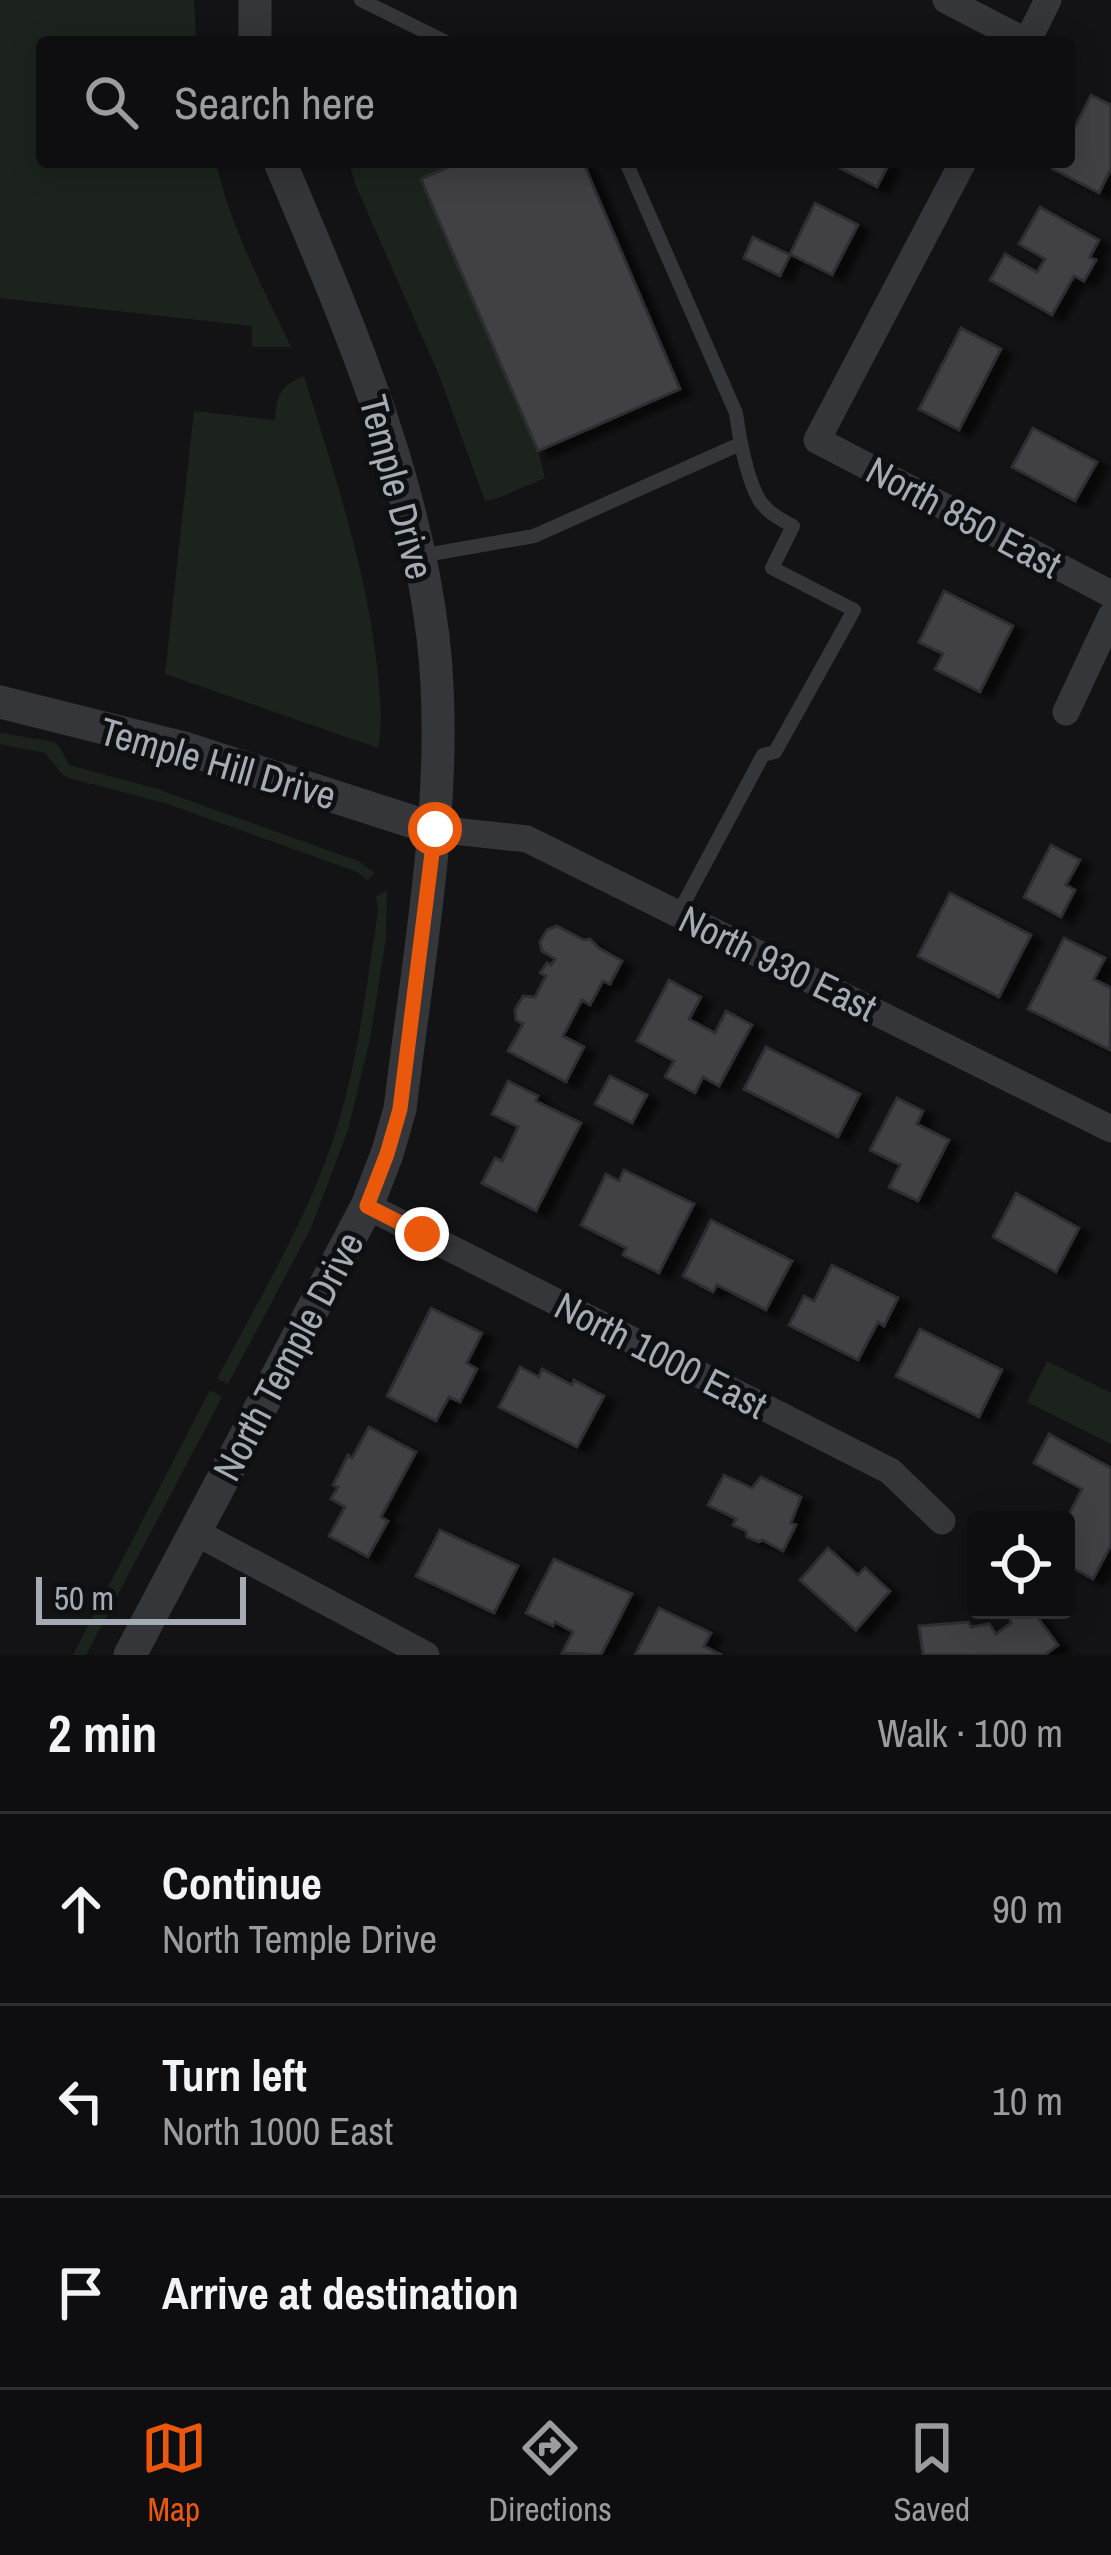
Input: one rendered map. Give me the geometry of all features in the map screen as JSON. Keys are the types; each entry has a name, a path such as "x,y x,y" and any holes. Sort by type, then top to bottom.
{"street":[{"path":"255,0 255,36"},
{"path":"946,0 1015,36"},
{"path":"1030,36 1048,0"},
{"name":"Temple Drive","path":"283,168 354,337 406,494 433,638 435,829"},
{"name":"North 850 East","path":"960,168 817,440 1111,594"},
{"path":"1066,712 1111,616"},
{"name":"Temple Hill Drive","path":"0,702 184,748 435,829"},
{"name":"North 930 East","path":"435,829 527,839 1111,1129"},
{"name":"North Temple Drive","path":"130,1655 367,1206 387,1154 400,1109 435,829"},
{"name":"North 1000 East","path":"367,1206 890,1471 942,1521"},
{"path":"195,1532 426,1655"}],"lane":[{"path":"361,0 434,36"},
{"path":"629,168 736,413 740,444 760,501 793,526 772,568 854,610 775,752 763,754 678,914"},
{"path":"420,556 534,536 740,444"}],"shaded area":[{"path":"0,0 194,0 196,36 36,36 36,168 218,168 238,233 291,347 252,347 252,326 0,298"},
{"path":"351,168 447,168 422,180 538,450 545,478 485,501 439,375"},
{"path":"304,376 366,599 380,693 378,748 165,674 194,411 275,420 281,392"},
{"path":"0,733 54,742 69,765 157,789 358,861 375,873 367,880 357,872 168,804 69,778 45,753 0,744"},
{"path":"387,890 386,938 370,1039 348,1130 311,1228 228,1384 217,1379 300,1220 339,1121 362,1017 378,912 376,897"},
{"path":"1047,1361 1111,1393 1111,1444 1027,1402"},
{"path":"210,1390 222,1397 86,1655 73,1655"}],"building":[{"path":"1091,95 1111,105 1111,169 1099,193 1053,169 1075,168 1075,126"},
{"path":"446,168 586,168 680,389 538,451 421,179"},
{"path":"840,168 887,168 877,187"},
{"path":"815,203 858,225 832,275 790,254"},
{"path":"1040,207 1099,240 1090,257 1096,260 1084,281 1074,276 1052,315 990,280 1005,254 1037,272 1045,259 1019,244"},
{"path":"753,237 790,255 780,276 744,258"},
{"path":"961,328 1001,349 959,430 919,409"},
{"path":"1033,428 1097,462 1075,501 1012,467"},
{"path":"944,591 1013,626 980,692 935,669 943,654 919,642"},
{"path":"1051,845 1080,860 1066,885 1075,890 1061,917 1024,897"},
{"path":"950,893 1031,935 999,997 918,956"},
{"path":"557,926 590,939 622,961 610,984 603,981 590,1005 582,1000 563,1036 584,1047 566,1082 508,1051 523,1024 516,1020 515,1010 523,996 535,997 546,976 540,973 555,959 542,951 540,942 547,930"},
{"path":"1064,938 1105,958 1094,979 1111,988 1110,1050 1028,1009"},
{"path":"669,980 701,997 689,1019 715,1033 726,1011 752,1025 719,1086 703,1077 695,1093 665,1077 674,1061 637,1041"},
{"path":"766,1047 860,1094 838,1137 744,1089"},
{"path":"610,1076 647,1095 632,1123 595,1104"},
{"path":"508,1081 581,1123 536,1211 482,1183 495,1158 502,1161 518,1127 492,1114"},
{"path":"897,1098 923,1111 917,1124 949,1140 918,1201 889,1187 900,1165 870,1150"},
{"path":"624,1170 694,1204 659,1273 623,1255 626,1248 581,1225 606,1174 619,1181"},
{"path":"1016,1193 1079,1228 1056,1272 993,1237"},
{"path":"711,1220 792,1261 766,1310 717,1285 713,1292 683,1276"},
{"path":"832,1265 898,1298 884,1326 878,1322 858,1360 789,1325 804,1296 814,1301"},
{"path":"431,1308 482,1333 467,1363 477,1369 460,1402 449,1397 436,1421 387,1396"},
{"path":"920,1329 1002,1370 979,1417 896,1376"},
{"path":"520,1367 539,1377 542,1369 572,1385 574,1380 604,1396 577,1447 499,1407"},
{"path":"369,1427 416,1452 381,1517 388,1521 368,1557 329,1536 345,1507 331,1499 338,1487 333,1485"},
{"path":"1049,1434 1111,1468 1111,1545 1093,1579 1075,1569 1075,1511 1071,1511 1082,1489 1034,1463"},
{"path":"724,1475 752,1488 761,1477 801,1497 791,1523 796,1525 783,1551 747,1537 746,1531 733,1525 736,1519 708,1505"},
{"path":"440,1530 518,1566 494,1613 416,1576"},
{"path":"828,1548 858,1575 865,1568 890,1591 856,1630 800,1580"},
{"path":"554,1559 632,1594 601,1655 562,1653 573,1632 526,1613"},
{"path":"659,1608 711,1633 704,1646 722,1655 635,1655"},
{"path":"1010,1619 1039,1619 1058,1645 1045,1655 923,1655 919,1626 989,1624 996,1634"}],"route":[{"path":"422,1234 367,1206 400,1109 435,829"}]}
